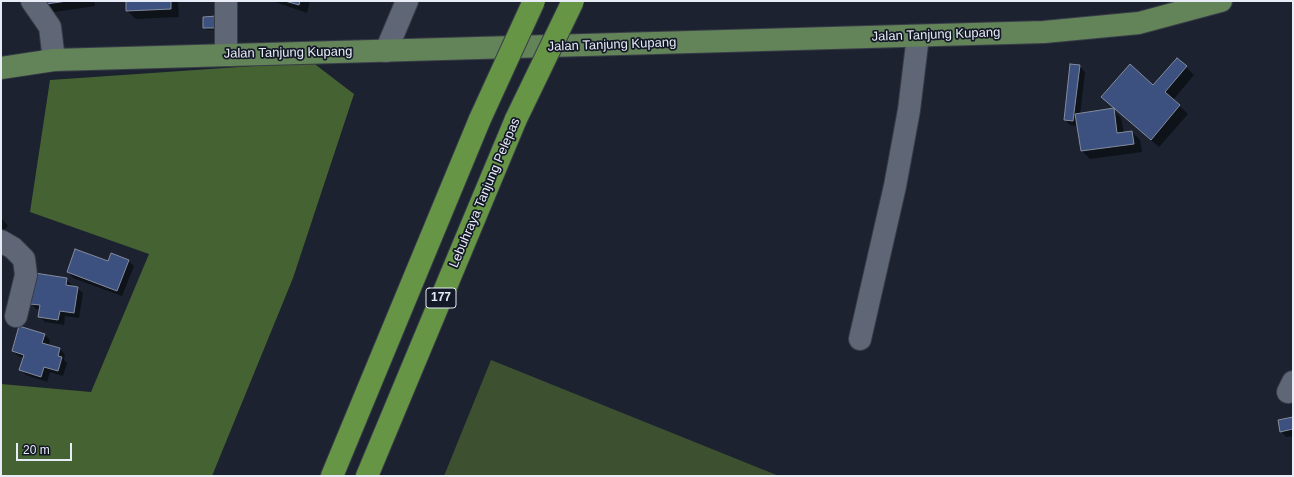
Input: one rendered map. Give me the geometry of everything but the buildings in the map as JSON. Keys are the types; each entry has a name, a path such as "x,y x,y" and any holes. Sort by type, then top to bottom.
{"highway":[{"name":"177","path":"332,476 480,119 534,1"},
{"name":"Lebuhraya Tanjung Pelepas","path":"367,476 516,119 573,1"}],"main road":[{"name":"Jalan Tanjung Kupang","path":"1,68 54,60 226,54 386,51 1044,32 1139,23 1220,1"}],"street":[{"path":"32,1 50,27 54,60"},
{"path":"226,1 226,54"},
{"path":"386,51 407,1"},
{"path":"860,339 895,186 909,110 918,36"},
{"path":"1,241 13,248 24,259 26,275 16,316"}],"green space":[{"path":"312,62 354,94 293,278 212,476 1,476 1,384 91,392 149,254 30,212 50,80"},
{"path":"491,360 779,476 444,476"}]}
